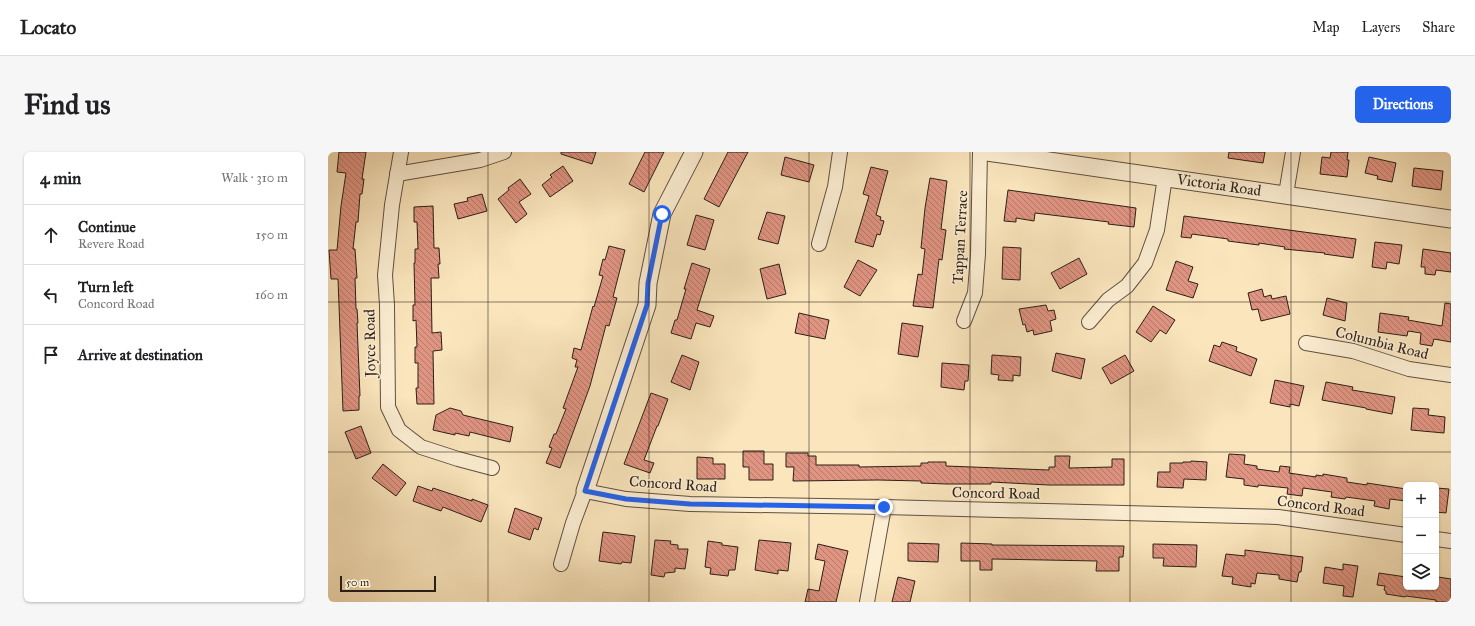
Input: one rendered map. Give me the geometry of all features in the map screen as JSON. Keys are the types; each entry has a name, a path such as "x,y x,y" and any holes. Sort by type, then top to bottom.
{"street":[{"name":"Joyce Road","path":"401,152 392,205 385,275 387,305 388,407 399,430 421,447 492,468"},
{"path":"397,174 480,160 504,152"},
{"path":"562,564 573,523 647,305 648,283 662,214 694,152"},
{"path":"819,244 835,187 840,152"},
{"name":"Tappan Terrace","path":"964,321 975,293 978,254 980,152"},
{"name":"Victoria Road","path":"987,152 1451,219"},
{"path":"1286,194 1293,152"},
{"path":"1090,322 1108,300 1127,286 1145,263 1157,230 1165,177"},
{"name":"Columbia Road","path":"1306,344 1352,351 1409,369 1451,375"},
{"name":"Concord Road","path":"585,491 626,499 690,504 884,507 1278,517 1403,535"},
{"path":"867,602 884,507"},
{"path":"1439,539 1451,541"}],"building":[{"path":"339,152 366,152 362,179 364,179 362,194 360,194 358,222 356,222 353,249 355,249 357,278 355,278 358,323 359,410 343,411 338,279 331,279 329,250 337,250 346,173 337,172"},
{"path":"561,152 596,152 592,164 561,154"},
{"path":"645,152 664,152 644,192 629,184"},
{"path":"728,152 748,152 719,207 704,199"},
{"path":"1229,152 1265,152 1263,163 1228,158"},
{"path":"1331,152 1348,152 1347,160 1349,160 1347,177 1320,174 1322,157 1330,158"},
{"path":"785,157 814,165 809,182 781,175"},
{"path":"1369,157 1396,163 1392,182 1377,179 1378,176 1365,173"},
{"path":"563,166 573,181 550,197 542,185 552,177 550,175"},
{"path":"871,167 888,171 876,215 881,217 880,220 884,221 880,235 877,234 873,247 855,242 869,196 863,194"},
{"path":"1414,168 1443,171 1441,190 1412,186"},
{"path":"930,178 947,181 941,229 946,230 942,260 939,259 933,308 913,306 918,274 922,275 925,249 921,248"},
{"path":"520,179 531,194 519,202 527,214 516,223 498,199 509,190 508,188"},
{"path":"1008,190 1136,208 1134,227 1108,224 1109,222 1035,213 1034,221 1016,218 1016,222 1004,221"},
{"path":"482,194 487,211 458,219 454,204 468,201 467,198"},
{"path":"433,206 434,248 439,248 440,264 438,264 439,278 431,278 432,333 441,332 442,350 433,351 434,404 417,404 416,388 418,388 418,363 415,363 415,347 417,347 416,320 413,321 413,305 415,305 415,249 418,249 417,222 414,222 414,207"},
{"path":"767,212 785,216 778,244 758,239"},
{"path":"696,215 714,220 705,250 687,245"},
{"path":"1184,216 1356,239 1353,258 1324,254 1325,253 1284,249 1285,247 1259,243 1259,245 1228,241 1228,239 1192,234 1191,238 1181,237"},
{"path":"1375,242 1402,245 1399,264 1387,262 1386,269 1372,267"},
{"path":"609,246 625,250 613,297 617,298 609,326 606,325 590,386 560,468 546,463 552,448 549,447 566,409 563,408 578,367 575,367 577,360 572,358 574,348 581,350 603,276 599,275 603,259 605,260"},
{"path":"1003,247 1021,248 1020,280 1002,279"},
{"path":"1423,249 1451,253 1451,272 1436,270 1435,275 1425,274 1425,267 1421,267"},
{"path":"1079,258 1087,274 1060,289 1051,273"},
{"path":"858,260 877,270 860,296 844,287"},
{"path":"1176,261 1193,267 1188,281 1198,284 1193,298 1166,290"},
{"path":"692,263 710,269 697,310 714,316 710,327 696,323 691,339 671,333 675,320 677,320"},
{"path":"779,264 786,294 767,299 760,269"},
{"path":"1262,289 1264,297 1271,295 1272,299 1286,296 1290,314 1261,321 1258,309 1252,310 1248,293"},
{"path":"1327,298 1347,303 1345,321 1323,315"},
{"path":"1445,303 1451,304 1451,342 1434,339 1432,346 1420,344 1421,333 1408,331 1407,336 1378,332 1380,313 1409,317 1408,320 1442,326"},
{"path":"1046,305 1048,311 1054,310 1056,319 1050,321 1052,331 1034,335 1033,330 1027,332 1025,324 1023,325 1019,309"},
{"path":"1153,306 1175,320 1166,334 1160,330 1151,342 1136,332"},
{"path":"799,313 829,320 825,339 795,333"},
{"path":"902,323 923,326 918,357 898,354"},
{"path":"1222,342 1237,347 1236,351 1257,359 1251,376 1209,361 1214,345 1220,347"},
{"path":"1056,353 1085,359 1081,379 1052,371"},
{"path":"682,355 699,362 690,390 671,382"},
{"path":"992,355 1021,357 1020,376 1013,375 1013,381 998,380 999,375 991,374"},
{"path":"1125,355 1134,371 1111,384 1102,368"},
{"path":"942,363 969,365 968,381 965,381 964,390 941,387"},
{"path":"1275,380 1304,386 1299,406 1290,404 1290,407 1270,403"},
{"path":"1326,382 1353,387 1352,390 1395,397 1392,414 1322,400"},
{"path":"651,393 668,399 644,460 654,463 650,473 624,464"},
{"path":"450,408 461,411 463,415 513,427 510,442 470,432 469,436 455,433 455,435 433,430 436,415"},
{"path":"1413,408 1429,409 1428,415 1445,417 1444,433 1411,430"},
{"path":"361,426 371,453 356,459 345,432"},
{"path":"743,451 764,451 764,464 773,464 773,480 749,480 749,467 743,467"},
{"path":"786,453 808,453 808,456 816,456 816,465 859,465 859,467 921,466 921,463 946,462 946,466 1049,470 1049,467 1055,467 1055,456 1070,456 1069,468 1112,467 1112,459 1124,459 1124,485 1049,485 991,482 991,484 946,484 921,483 921,481 878,480 793,481 794,467 786,467"},
{"path":"1229,454 1245,455 1244,464 1257,466 1257,469 1279,472 1280,466 1290,467 1289,473 1316,477 1316,475 1323,476 1323,474 1347,478 1347,482 1367,485 1367,483 1403,489 1403,501 1390,499 1389,509 1374,506 1375,501 1346,497 1345,499 1331,497 1332,492 1303,488 1302,496 1287,494 1288,488 1244,485 1244,479 1226,477"},
{"path":"697,457 713,458 713,464 725,464 725,479 697,479"},
{"path":"1191,461 1207,462 1206,480 1184,479 1183,488 1157,487 1158,472 1170,472 1170,463 1183,463"},
{"path":"383,464 406,483 396,496 372,478"},
{"path":"418,486 432,491 433,488 488,505 481,522 443,507 441,511 413,501"},
{"path":"1439,488 1449,489 1446,513 1439,512"},
{"path":"515,508 542,518 538,530 534,528 530,540 508,532"},
{"path":"603,532 635,536 631,563 622,562 621,564 599,561"},
{"path":"655,540 671,541 670,544 678,545 678,549 688,549 685,569 675,568 675,572 665,573 664,577 651,575"},
{"path":"759,540 791,543 788,571 778,570 778,574 755,570"},
{"path":"708,541 738,547 735,570 729,570 728,576 710,574 711,568 705,567"},
{"path":"908,543 939,544 938,562 908,561"},
{"path":"961,543 992,545 1124,546 1123,557 1119,557 1119,571 1096,571 1097,561 992,559 992,570 980,570 980,561 961,561"},
{"path":"818,544 848,551 836,602 805,602 808,589 819,591 825,561 815,559"},
{"path":"1153,544 1197,545 1196,567 1163,566 1164,558 1153,558"},
{"path":"1245,550 1303,557 1301,572 1299,572 1297,582 1279,579 1279,575 1257,573 1255,584 1251,583 1251,587 1232,584 1233,577 1222,576 1226,554 1245,556"},
{"path":"1343,564 1358,566 1353,597 1343,596 1344,586 1323,583 1325,567 1343,570"},
{"path":"1379,573 1403,577 1403,590 1439,590 1439,577 1451,579 1451,602 1436,602 1436,600 1386,594 1386,591 1384,590 1385,586 1377,585"},
{"path":"898,577 915,581 910,602 892,602"}],"route":[{"path":"662,214 648,283 647,305 585,491 626,499 690,504 884,507"}]}
